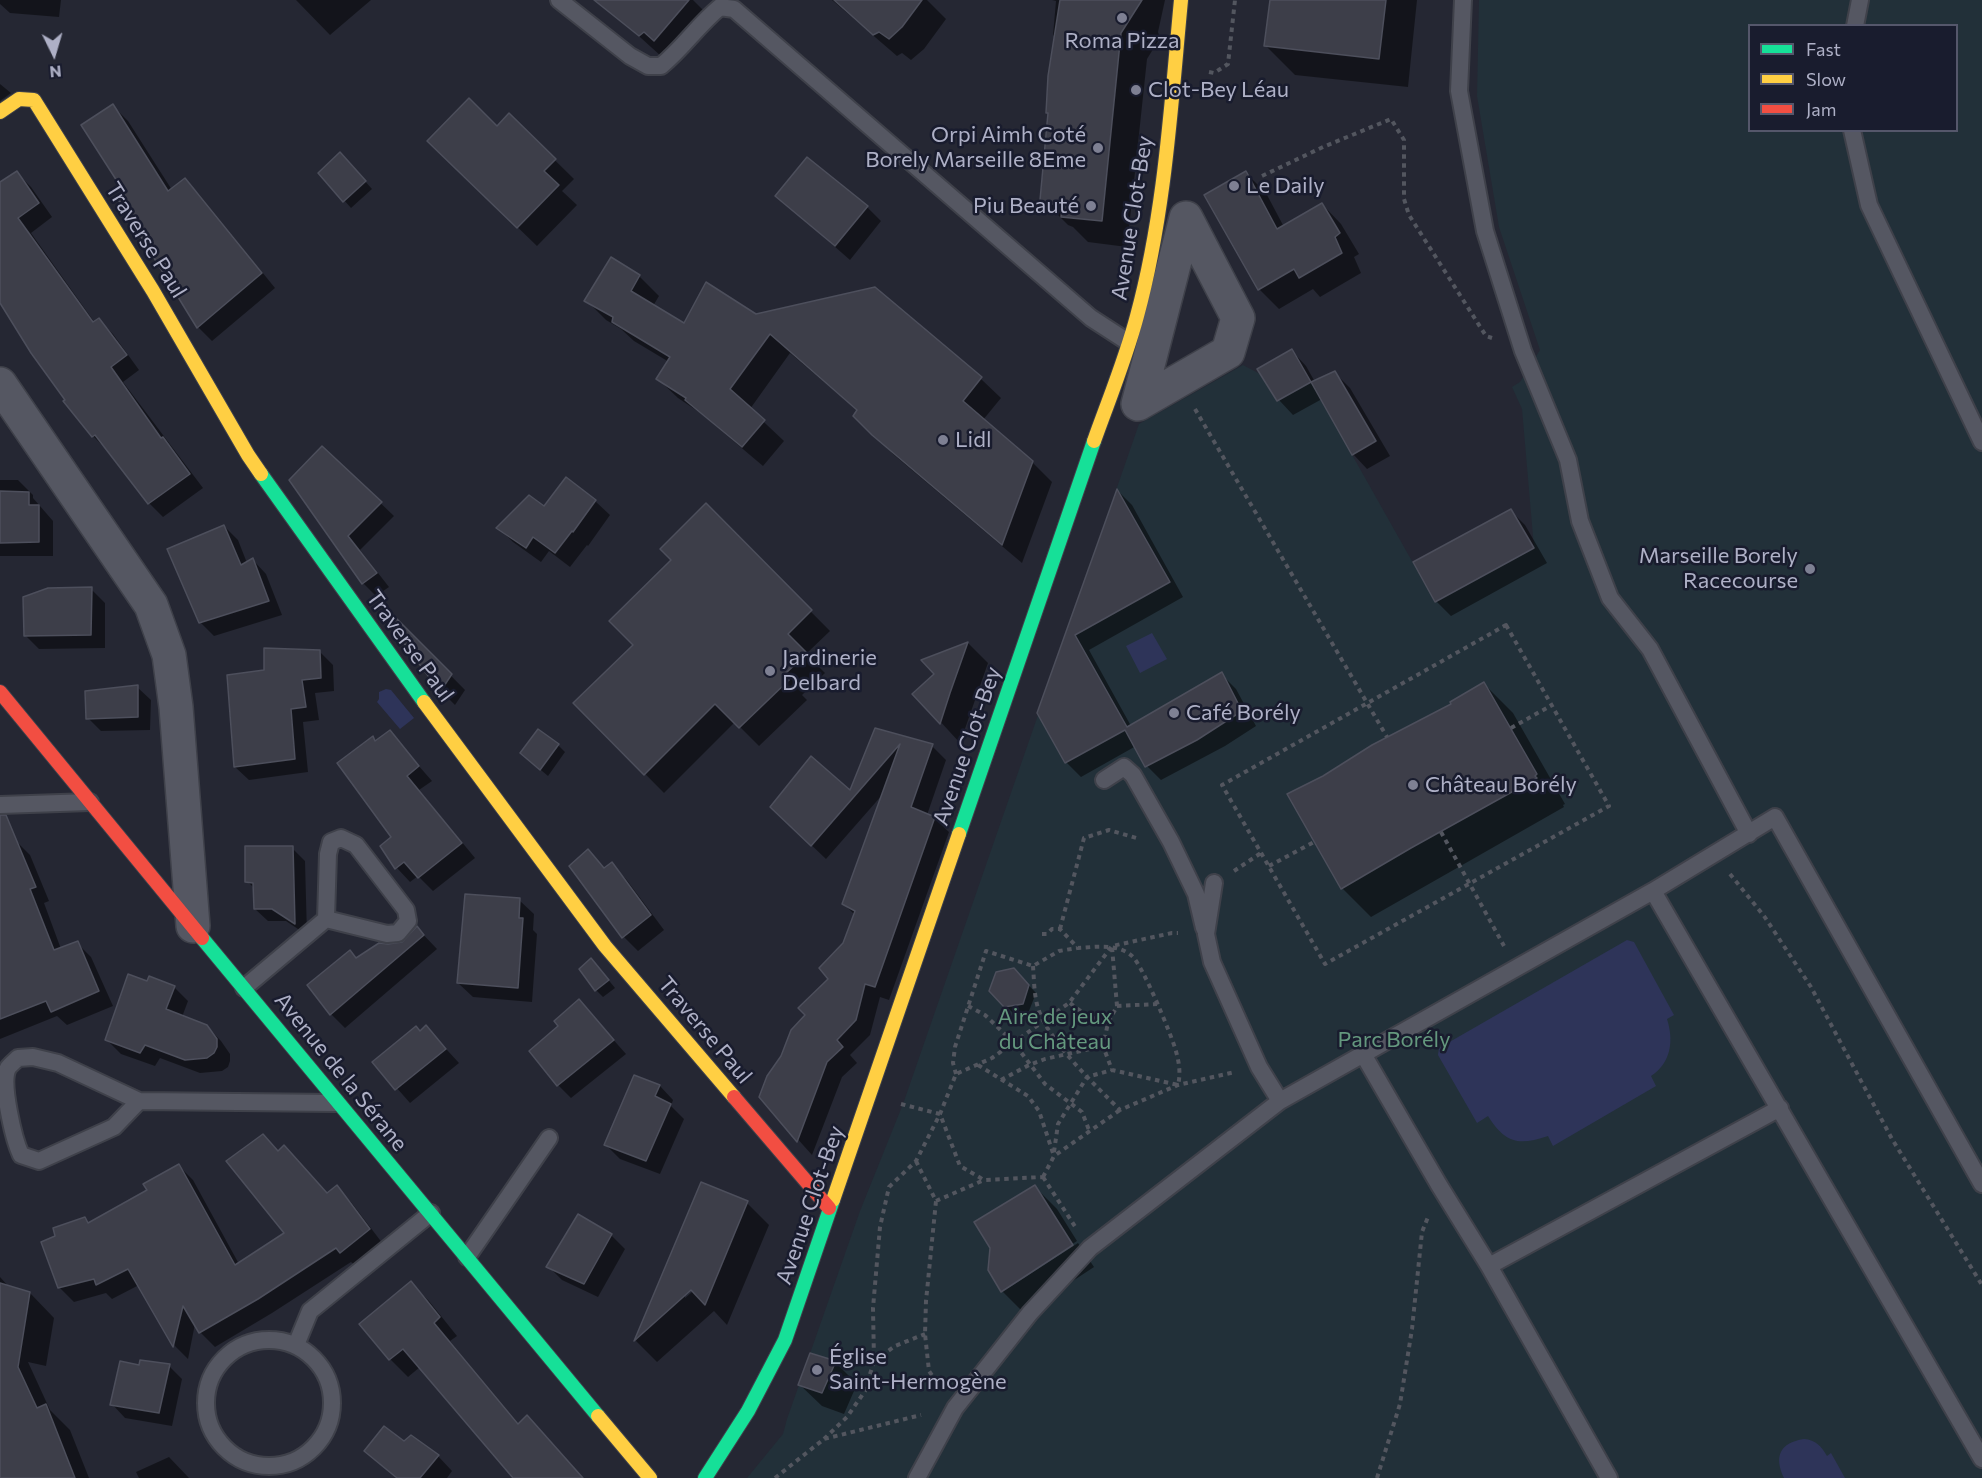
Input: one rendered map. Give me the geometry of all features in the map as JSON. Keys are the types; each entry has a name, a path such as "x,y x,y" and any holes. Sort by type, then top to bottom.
{"street":[{"name":"Avenue Clot-Bey","path":"705,1478 733,1439 785,1340 829,1208 1167,370 1137,317 1149,272 1157,222 1181,0"},
{"name":"Traverse Paul","path":"0,112 19,99 34,100 153,291 248,455 379,641 606,946 829,1208"},
{"path":"0,384 151,605 155,615 169,655 176,707 193,926"},
{"name":"Avenue de la Sérane","path":"0,692 337,1103 468,1257 650,1478"}],"lane":[{"path":"559,0 630,56 648,66 661,66 674,55 703,21 720,7 734,9 1091,318 1167,370"},
{"path":"1463,0 1460,91 1485,231 1523,351 1568,460 1580,521 1610,598 1650,649 1749,834"},
{"path":"1855,24 1860,0"},
{"path":"1852,132 1869,205 1982,442"},
{"path":"1137,317 1167,370"},
{"path":"1104,780 1124,767 1133,775 1171,842 1196,894 1212,962 1259,1067 1280,1101"},
{"path":"0,805 90,802"},
{"path":"917,1478 955,1408 1030,1313 1090,1248 1280,1101 1653,891 1775,818 1982,1184"},
{"path":"244,987 326,919 328,854 331,842 341,838 356,845 406,910 408,921 398,933 387,934 326,919"},
{"path":"1206,934 1214,883"},
{"path":"1653,891 1982,1459"},
{"path":"1364,1054 1439,1185 1489,1266 1609,1478"},
{"path":"139,1101 114,1126 39,1161 30,1159 21,1155 15,1144 5,1084 7,1070 18,1058 33,1058 58,1063 139,1101 337,1103"},
{"path":"1489,1266 1780,1108"},
{"path":"468,1257 549,1138"},
{"path":"296,1345 310,1311 431,1213"},
{"path":"271,1340 296,1345 316,1360 328,1381 332,1405 327,1430 312,1449 291,1462 267,1466 242,1460 222,1446 209,1424 206,1400 211,1376 226,1356 247,1343 271,1340"}],"path":[{"path":"1174,68 1214,73 1228,64 1235,0"},
{"path":"1262,176 1323,147 1391,119 1404,140 1404,199 1409,215 1486,336 1523,351"},
{"path":"1167,370 1387,737"},
{"path":"1506,625 1552,705 1609,806 1325,964 1222,785 1506,625"},
{"path":"1511,728 1552,705"},
{"path":"1060,929 1084,838 1109,830 1156,843 1171,842"},
{"path":"1441,832 1503,944"},
{"path":"1269,866 1314,842"},
{"path":"1718,853 1736,884 1764,916 1811,987 1892,1139 1982,1285"},
{"path":"1042,934 1047,934 1052,929 1060,929 1078,948"},
{"path":"775,1478 824,1439 847,1417 865,1391 874,1360 873,1308 880,1227 889,1187 916,1161 940,1114 956,1074 953,1063 955,1047 986,951 1033,966 1059,951 1112,946 1172,933 1206,934"},
{"path":"956,1074 992,1058 1070,1003 1112,946"},
{"path":"1112,946 1132,956 1148,983 1176,1048 1181,1073 1178,1085"},
{"path":"1112,946 1117,1006 1108,1023 1103,1046 1112,1070"},
{"path":"1033,966 1037,1006 1043,1021 1087,1077 1120,1110"},
{"path":"1070,1003 1087,1016 1108,1023"},
{"path":"1117,1006 1157,1004"},
{"path":"968,1006 985,1015 1014,1043 1045,1084 1082,1112 1089,1130"},
{"path":"1001,1080 1029,1065 1103,1046"},
{"path":"977,1065 1028,1096 1039,1111 1054,1156"},
{"path":"1043,1177 1054,1156 1058,1124 1087,1077 1112,1070 1178,1085"},
{"path":"1054,1156 1120,1110 1178,1085 1208,1078"},
{"path":"903,1104 940,1114"},
{"path":"940,1114 960,1166 984,1180"},
{"path":"824,1439 891,1421 955,1408 929,1371 925,1334 926,1300 936,1201 916,1161"},
{"path":"1043,1177 1090,1248"},
{"path":"936,1201 984,1180 1043,1177"},
{"path":"1377,1478 1400,1404 1412,1329 1422,1232 1439,1185"},
{"path":"874,1360 895,1346 925,1334"}],"green space":[{"name":"Parc Borély","path":"1479,0 1982,0 1982,1478 747,1478 783,1434 860,1211 903,1104 1139,424 1243,365 1260,374 1277,401 1311,382 1435,602 1534,548 1522,409 1512,387 1520,382 1540,350 1499,227 1477,96"}],"water":[{"path":"1152,633 1167,659 1140,673 1126,646"},
{"path":"386,689 391,690 414,718 400,729 377,702 379,692"},
{"path":"1627,940 1634,942 1674,1015 1667,1019 1670,1043 1667,1058 1658,1071 1651,1076 1656,1086 1553,1146 1548,1136 1528,1141 1513,1140 1500,1132 1488,1116 1477,1123 1438,1055 1439,1048"},
{"path":"1804,1439 1818,1444 1827,1456 1831,1453 1845,1478 1784,1478 1779,1464 1781,1452 1789,1444"}],"building":[{"path":"594,0 689,0 654,41 644,32 639,36"},
{"path":"834,0 922,0 902,27 889,39 879,32 873,35"},
{"path":"1060,0 1142,0 1121,33 1102,221 1061,217 1062,207 1040,200 1048,113 1046,113 1048,76"},
{"path":"1270,0 1386,0 1379,59 1264,46"},
{"path":"469,98 497,126 509,113 556,159 544,171 559,185 517,228 427,141"},
{"path":"113,104 168,191 185,178 262,273 197,328 116,196 124,192 81,125"},
{"path":"340,152 366,181 343,202 318,173"},
{"path":"807,157 868,206 835,246 775,196"},
{"path":"17,171 39,203 18,218 93,322 99,318 127,355 111,367 161,438 163,437 190,474 148,504 95,435 92,437 63,401 65,400 31,353 0,303 0,182"},
{"path":"1246,171 1277,229 1322,203 1340,233 1335,237 1342,253 1299,278 1294,269 1258,290 1204,195"},
{"path":"611,257 640,275 631,291 684,323 706,282 756,314 875,287 982,377 963,401 1033,461 1002,545 872,435 853,416 857,410 770,334 730,389 765,420 742,447 685,400 686,398 656,379 670,357 612,322 613,317 584,301"},
{"path":"1292,349 1311,382 1277,401 1257,369"},
{"path":"1335,371 1376,441 1352,455 1311,382"},
{"path":"322,446 382,502 348,536 377,573 362,584 289,480"},
{"path":"566,477 596,500 555,553 533,537 526,548 496,528 529,495 544,506"},
{"path":"1117,489 1170,582 1075,635 1127,727 1222,672 1242,711 1197,740 1145,767 1125,730 1065,763 1037,713"},
{"path":"0,491 29,492 29,505 39,505 39,542 0,543"},
{"path":"706,503 812,610 788,634 807,653 784,675 789,680 739,728 715,704 644,775 573,703 633,645 609,621 671,560 660,549"},
{"path":"1511,509 1534,548 1435,602 1413,562"},
{"path":"224,525 241,565 253,558 269,601 199,623 167,549"},
{"path":"92,587 91,635 24,636 23,597 48,588"},
{"path":"392,614 452,674 440,692 386,619"},
{"path":"968,642 940,724 912,694 934,674 921,660"},
{"path":"264,648 320,650 321,678 302,680 306,707 291,709 295,759 234,767 227,675 264,670"},
{"name":"Château Borély","path":"1484,682 1537,774 1535,776 1537,778 1341,889 1287,794 1323,776 1372,745 1451,704 1450,702"},
{"path":"138,685 138,717 86,719 85,691"},
{"path":"875,728 933,744 911,807 935,817 875,987 865,984 856,1020 837,1040 843,1047 827,1062 797,1142 759,1097 767,1076 781,1056 791,1030 805,1015 798,1008 828,979 819,968 843,943 855,911 842,904 900,744 811,846 770,807 811,756 850,790"},
{"path":"538,729 559,744 540,770 520,753"},
{"path":"390,730 419,766 407,776 462,843 418,878 404,862 395,869 380,846 391,837 337,763 373,736 375,741"},
{"path":"0,815 6,815 36,887 30,889 54,950 78,941 99,991 51,1012 46,1001 0,1019"},
{"path":"245,846 293,846 295,924 272,909 254,909 253,883 245,882"},
{"path":"588,849 604,868 612,862 651,915 622,938 569,866"},
{"path":"465,894 520,898 519,918 523,918 518,988 457,983"},
{"path":"417,926 424,935 330,1015 307,985 350,950 356,958 379,943 402,942"},
{"path":"591,958 609,980 595,991 579,969"},
{"path":"1014,968 1029,985 1023,1004 1004,1007 989,991 996,972"},
{"path":"128,974 147,981 149,976 175,986 166,1009 207,1025 217,1039 214,1053 207,1058 185,1060 145,1045 140,1053 105,1040"},
{"path":"579,999 614,1040 557,1086 529,1051 558,1026 554,1021"},
{"path":"426,1025 446,1049 395,1090 372,1062 416,1026 420,1031"},
{"path":"634,1075 660,1085 655,1096 671,1104 646,1161 604,1145"},
{"path":"263,1134 278,1151 284,1145 327,1193 337,1185 370,1229 340,1253 336,1248 258,1299 199,1333 183,1306 173,1347 128,1269 96,1285 94,1279 58,1288 41,1242 55,1236 53,1228 85,1217 88,1223 147,1190 143,1184 179,1164 235,1265 284,1233 226,1161"},
{"path":"701,1182 748,1201 705,1305 691,1290 634,1341"},
{"path":"1035,1185 1073,1245 1001,1292 988,1270 990,1248 974,1222"},
{"path":"578,1214 612,1234 584,1284 546,1267"},
{"path":"411,1281 440,1317 434,1323 518,1424 527,1415 583,1478 513,1478 403,1349 389,1360 359,1324"},
{"path":"0,1283 30,1292 18,1367 37,1408 46,1404 75,1478 0,1478"},
{"name":"Église Saint-Hermogène","path":"810,1353 836,1361 822,1393 798,1385"},
{"path":"140,1360 170,1364 159,1413 110,1405 120,1361 139,1365"},
{"path":"384,1426 404,1441 411,1435 439,1455 420,1478 397,1478 364,1451"}],"traffic: fast":[{"path":"959,834 1094,441"},
{"path":"261,474 424,702"},
{"path":"202,938 598,1416"},
{"path":"705,1478 748,1411 785,1340 833,1200"}],"traffic: slow":[{"path":"1094,441 1123,363 1147,277 1166,159 1181,0"},
{"path":"0,112 19,99 34,100 153,291 261,474"},
{"path":"424,702 605,946 734,1097"},
{"path":"833,1200 959,834"},
{"path":"598,1416 650,1478"}],"traffic: jam":[{"path":"0,692 202,938"},
{"path":"734,1097 829,1208"}],"place":[{"name":"Roma Pizza","path":"1122,18"},
{"name":"Clot-Bey Léau","path":"1136,90"},
{"name":"Orpi Aimh Coté Borely Marseille 8Eme","path":"1098,148"},
{"name":"Le Daily","path":"1234,186"},
{"name":"Piu Beauté","path":"1091,206"},
{"name":"Lidl","path":"943,440"},
{"name":"Marseille Borely Racecourse","path":"1810,569"},
{"name":"Jardinerie Delbard","path":"770,671"},
{"name":"Café Borély","path":"1174,713"},
{"name":"Château Borély","path":"1413,785"},
{"name":"Église Saint-Hermogène","path":"817,1370"}],"park label":[{"name":"Aire de jeux du Château","path":"1055,1030"}]}
